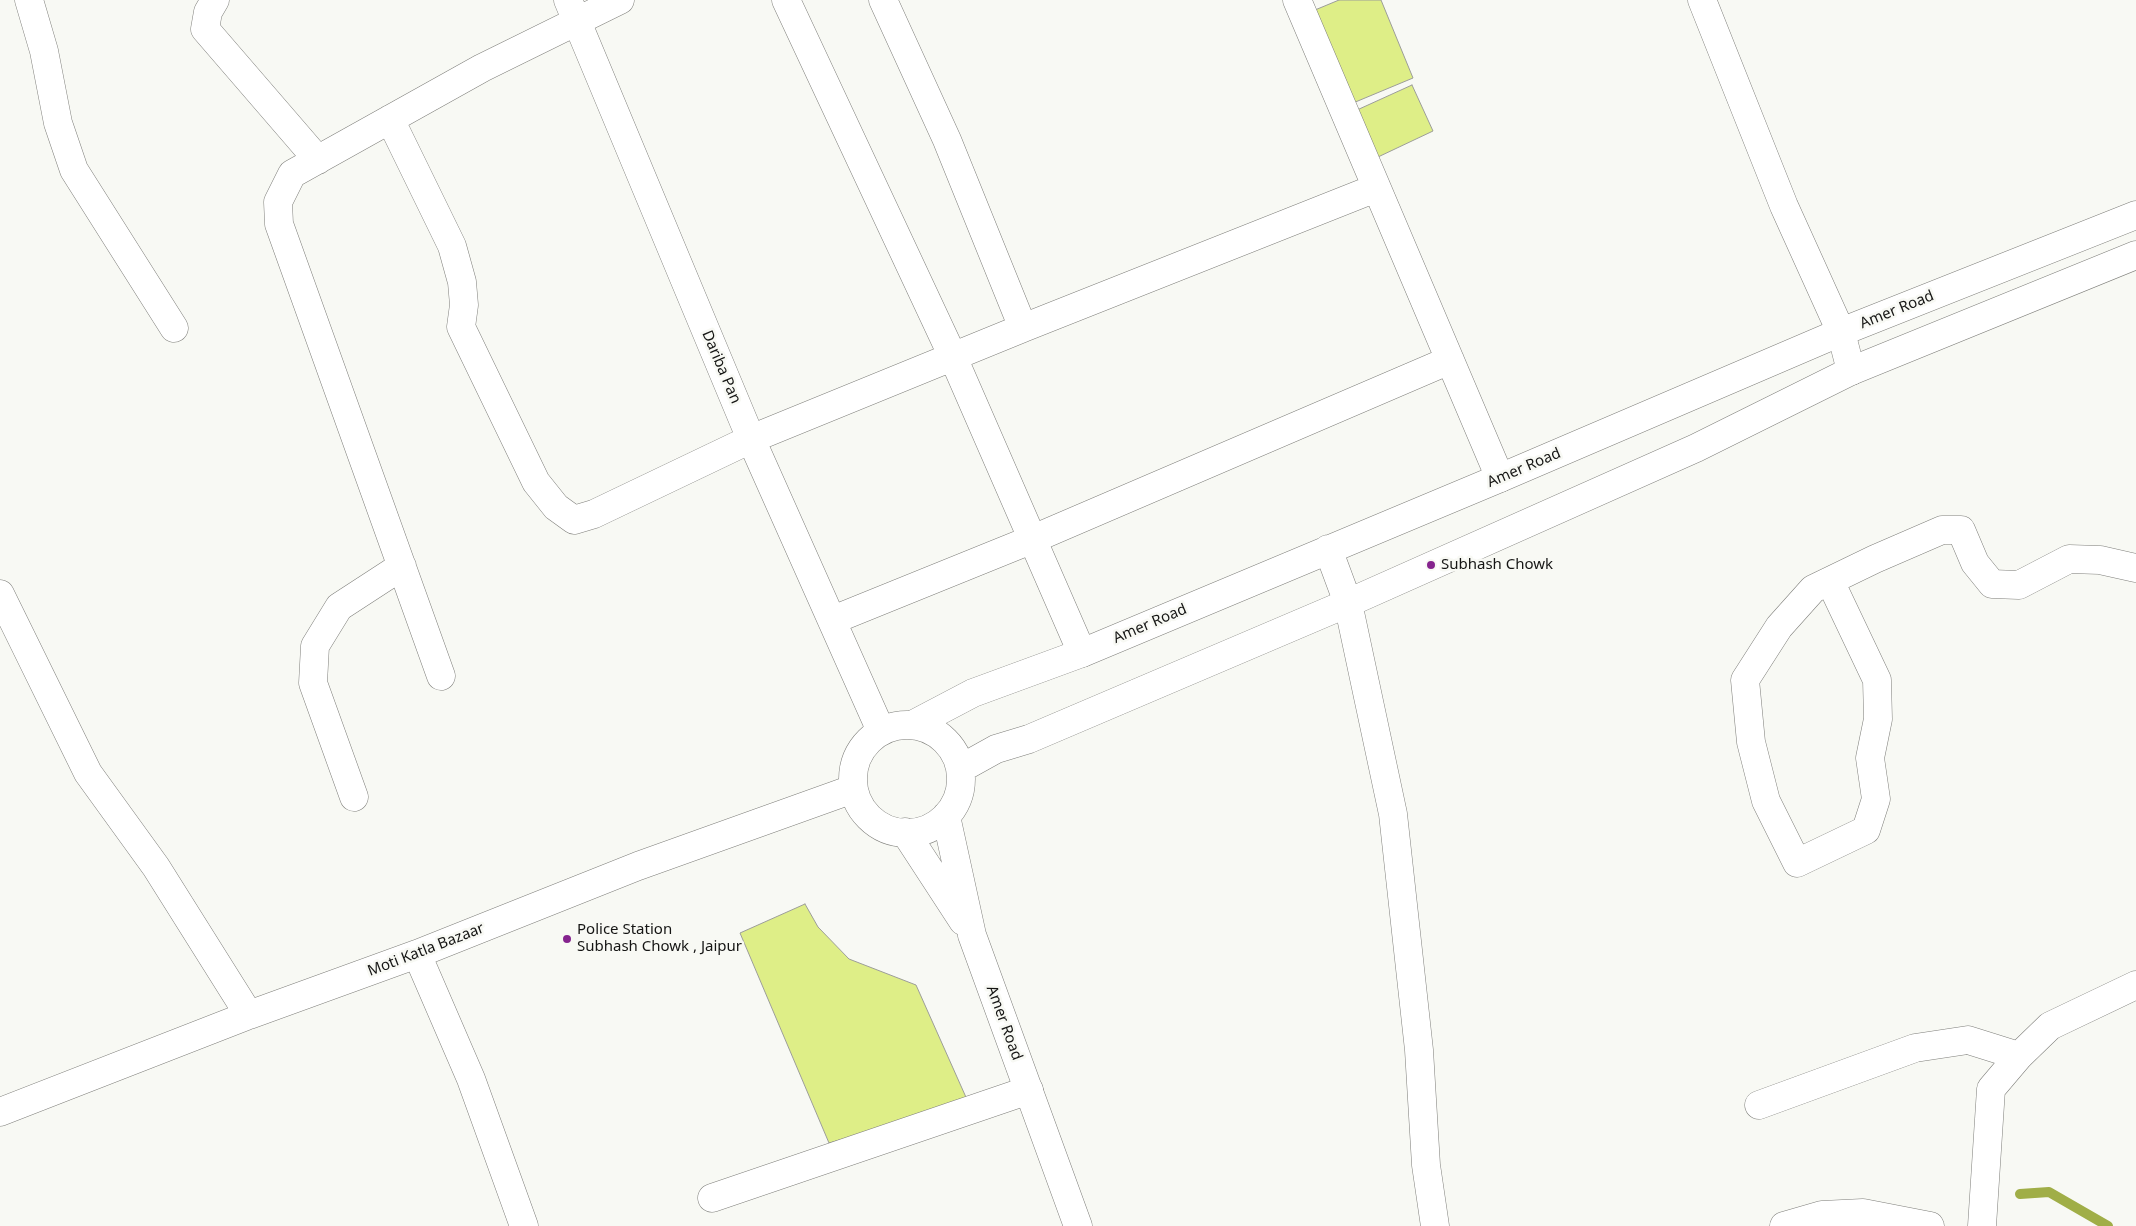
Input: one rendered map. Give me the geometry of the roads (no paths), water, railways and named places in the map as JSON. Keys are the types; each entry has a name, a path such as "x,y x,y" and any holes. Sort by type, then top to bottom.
{"street":[{"path":"29,0 44,51 58,123 74,170 174,328"},
{"path":"215,0 208,12 205,29 318,160"},
{"path":"441,676 279,224 278,202 292,174 482,68 572,10 620,0"},
{"path":"786,0 953,357 1082,653"},
{"path":"883,0 946,140 1023,328"},
{"path":"1298,0 1500,478"},
{"path":"1702,0 1784,206 1841,332 1850,371"},
{"name":"Dariba Pan","path":"572,10 751,439 881,731"},
{"path":"390,119 452,246 462,282 464,305 461,327 536,482 556,507 574,520 594,514 751,439 1023,328 1376,188"},
{"name":"Amer Road","path":"914,724 973,693 1082,653 1500,478 1841,332 2136,215"},
{"path":"960,769 996,749 1029,739 1348,603 1696,448 1850,371 2136,254"},
{"path":"833,620 1033,540 1450,360"},
{"path":"1830,581 1877,680 1878,719 1870,758 1876,799 1866,830 1797,863 1766,801 1750,742 1745,680 1778,627 1813,589 1830,581 1942,530 1961,530 1975,563 1992,584 2019,585 2069,559 2100,560 2136,568"},
{"path":"1328,549 1348,603 1393,814 1419,1050 1426,1165 1435,1226"},
{"path":"354,797 313,683 315,646 339,607 402,566"},
{"path":"0,594 88,773 156,867 249,1015"},
{"path":"914,724 930,730 944,739 955,753 960,769 961,786 956,802 946,816 933,826 917,832 883,828 869,818 859,805 853,789 852,772 858,755 868,742 881,731 897,725 914,724"},
{"name":"Moti Katla Bazaar","path":"0,1112 249,1015 417,954 638,866 853,789"},
{"name":"Amer Road","path":"946,816 972,935 1078,1226"},
{"path":"905,832 972,935"},
{"path":"417,954 471,1079 524,1226"},
{"path":"1982,1226 1991,1089 2019,1056 2050,1026 2136,984"},
{"path":"1759,1105 1915,1048 1968,1040 2019,1056"},
{"path":"712,1198 1029,1090"},
{"path":"1784,1226 1863,1213 1930,1226"}],"waterway":[{"path":"2020,1194 2049,1192 2108,1226"}],"place":[{"name":"Subhash Chowk","path":"1431,565"},
{"name":"Police Station Subhash Chowk , Jaipur","path":"567,939"}]}
